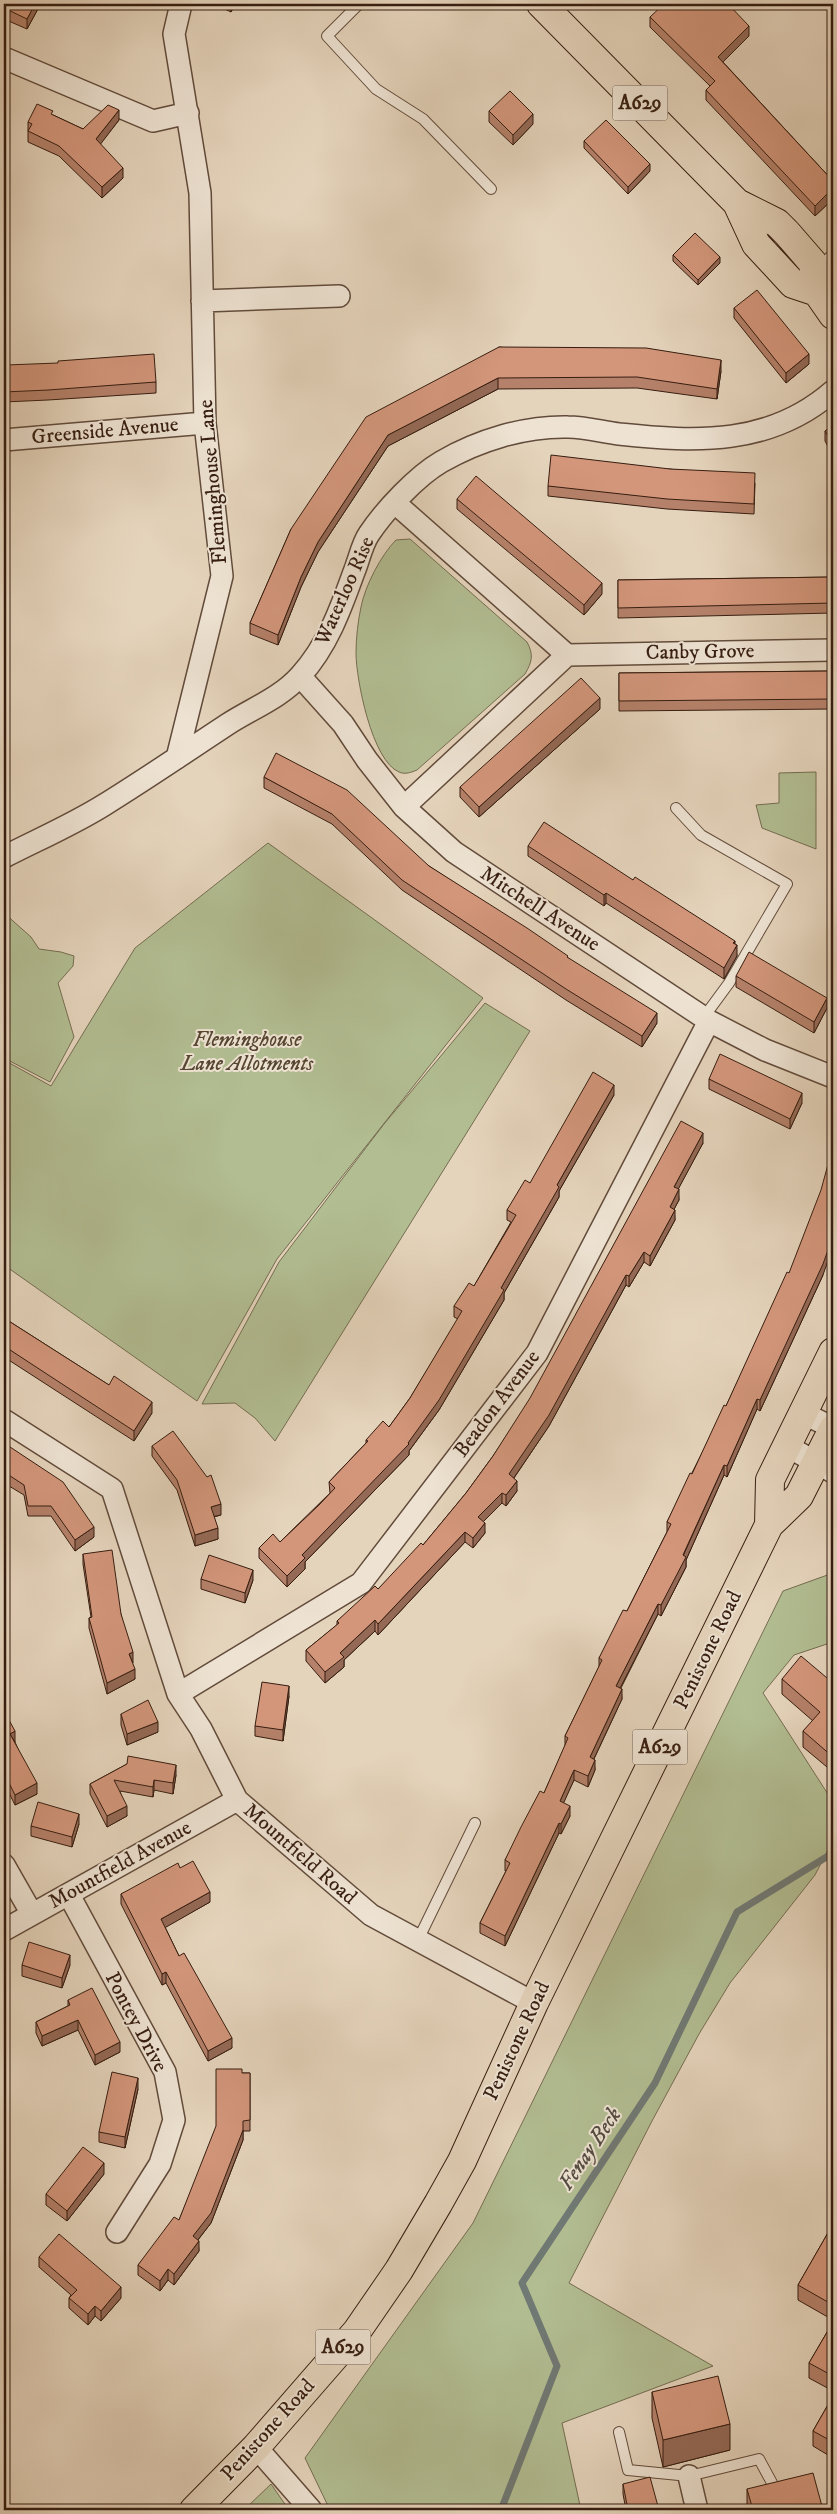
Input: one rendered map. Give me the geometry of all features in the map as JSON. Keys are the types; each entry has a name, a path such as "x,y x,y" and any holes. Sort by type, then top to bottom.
{"highway":[{"name":"A629","path":"541,4 737,204 777,223 813,263 811,284 833,314"},
{"name":"Penistone Road","path":"769,1525 770,1480 833,1352"},
{"name":"Penistone Road","path":"194,2510 256,2447 357,2331 399,2270 462,2162 534,2002 769,1525 825,1467 833,1428"}],"street":[{"name":"Fleminghouse Lane","path":"177,758 222,576 206,422 200,193 174,34 181,4"},
{"path":"4,58 153,121 188,114"},
{"path":"202,301 339,296"},
{"name":"Waterloo Rise","path":"177,758 232,722 268,703 300,676 320,650 337,617 368,535 414,481 440,462 476,444 521,431 569,427 620,434 698,440 756,434 782,423 824,399 833,391"},
{"name":"Greenside Avenue","path":"4,440 206,422"},
{"path":"395,504 567,655 404,807"},
{"name":"Canby Grove","path":"567,655 833,650"},
{"name":"Mitchell Avenue","path":"300,676 343,724 367,760 404,807 454,852 707,1019 765,1050 833,1077"},
{"path":"4,858 102,807 177,758"},
{"name":"Beadon Avenue","path":"178,1694 361,1583 537,1353 707,1019"},
{"path":"803,1413 833,1428"},
{"name":"Mountfield Road","path":"4,1420 112,1488 178,1694 201,1729 237,1800 371,1915 534,2002"},
{"path":"787,1446 825,1467"},
{"name":"Mountfield Avenue","path":"4,1930 70,1895 237,1800"},
{"path":"4,1865 32,1914"},
{"name":"Pontey Drive","path":"70,1895 165,2072 174,2120 160,2164 117,2232"},
{"path":"256,2447 311,2510"},
{"path":"689,2476 697,2510"}],"lane":[{"path":"359,4 327,36 376,89 423,119 491,189"},
{"path":"811,284 833,254"},
{"path":"676,808 701,834 787,884 707,1019"},
{"path":"418,1940 475,1823"},
{"path":"619,2432 628,2470 689,2476 759,2459 779,2497"}],"green space":[{"path":"410,539 527,642 531,651 531,658 525,674 417,770 404,773 389,765 381,752 367,718 359,681 356,647 361,607 374,571 396,540"},
{"path":"816,772 816,849 762,828 756,805 779,803 779,773"},
{"name":"Fleminghouse Lane Allotments","path":"268,843 483,998 277,1259 197,1401 4,1265 4,1060 51,1086 135,948"},
{"path":"4,913 31,937 39,949 74,956 73,966 58,983 74,1037 50,1082 4,1058"},
{"path":"485,1003 530,1031 275,1441 255,1418 235,1403 202,1404 279,1262 384,1124"},
{"path":"833,1573 833,1638 830,1643 794,1655 763,1693 833,1802 833,1840 815,1875 730,1983 699,2034 569,2283 713,2366 562,2423 581,2510 330,2510 305,2458 473,2223 783,1591"},
{"path":"271,2484 289,2510 244,2510"}],"building":[{"path":"4,4 35,4 27,19 4,8"},
{"path":"664,4 681,4 684,7 687,4 728,4 749,26 718,57 833,181 833,188 815,206 706,90 715,81 650,17"},
{"path":"510,91 533,114 513,135 489,111"},
{"path":"37,104 53,111 51,114 83,129 108,105 119,110 96,139 123,168 102,187 59,146 28,131 32,124 28,122"},
{"path":"606,120 650,164 628,187 584,141"},
{"path":"695,233 720,257 698,280 673,255"},
{"path":"757,290 809,354 786,373 734,308"},
{"path":"499,347 646,348 721,360 717,389 637,377 498,378 388,435 318,542 301,577 278,635 250,623 291,529 366,417"},
{"path":"154,354 156,382 4,392 4,369 6,369 6,365 58,363 58,361"},
{"path":"833,426 833,445 825,431"},
{"path":"551,455 670,469 755,473 754,504 667,499 548,486"},
{"path":"476,476 602,583 584,605 457,499"},
{"path":"833,577 833,603 618,608 618,580"},
{"path":"833,671 833,699 619,701 619,673"},
{"path":"581,678 600,698 479,807 460,787"},
{"path":"276,753 347,790 429,866 527,928 567,957 657,1013 642,1036 566,989 402,880 332,814 264,777"},
{"path":"544,822 633,880 635,877 735,941 733,943 737,945 724,968 528,846"},
{"path":"749,952 827,998 814,1022 736,976"},
{"path":"720,1054 802,1093 790,1119 709,1079"},
{"path":"593,1072 614,1085 557,1185 559,1187 501,1288 504,1290 439,1400 409,1444 302,1555 305,1558 287,1576 259,1548 273,1534 280,1542 319,1505 335,1488 329,1482 368,1441 366,1440 383,1421 389,1427 410,1398 462,1311 454,1306 469,1283 474,1286 516,1215 507,1210 525,1180 530,1183"},
{"path":"681,1121 703,1133 674,1187 679,1189 670,1207 675,1210 650,1256 644,1252 629,1276 626,1275 549,1415 509,1474 517,1481 506,1495 502,1493 478,1517 485,1523 473,1538 465,1532 378,1624 375,1620 340,1653 344,1657 325,1672 306,1650 339,1623 337,1621 375,1586 378,1589 421,1543 423,1545 466,1493 493,1456 530,1398"},
{"path":"833,1146 833,1236 823,1264 760,1400 757,1399 727,1466 724,1465 683,1555 686,1557 661,1605 658,1604 616,1686 622,1689 590,1757 595,1760 588,1776 574,1770 560,1801 570,1806 561,1824 559,1823 505,1936 480,1923 510,1863 505,1860 540,1791 544,1793 568,1738 565,1736 602,1660 599,1658 623,1610 627,1611 671,1524 667,1522 690,1473 692,1474 724,1405 726,1406 787,1272 789,1273 821,1190"},
{"path":"4,1318 109,1385 114,1376 152,1402 134,1431 4,1346"},
{"path":"173,1431 207,1477 211,1475 221,1504 211,1507 218,1528 195,1535 177,1480 152,1446"},
{"path":"4,1443 63,1482 94,1527 75,1540 51,1506 28,1506 24,1485 4,1472"},
{"path":"112,1550 121,1614 133,1652 129,1654 135,1669 107,1683 89,1618 92,1617 83,1554"},
{"path":"209,1555 253,1570 245,1593 201,1579"},
{"path":"801,1656 833,1683 833,1757 803,1731 820,1712 782,1679"},
{"path":"262,1682 289,1686 283,1730 255,1726"},
{"path":"148,1700 158,1722 127,1734 121,1714"},
{"path":"4,1711 15,1731 10,1734 37,1783 15,1795 4,1773"},
{"path":"128,1756 176,1765 173,1783 154,1780 153,1787 114,1780 127,1806 107,1816 90,1784 127,1764"},
{"path":"38,1802 79,1814 72,1837 31,1826"},
{"path":"193,1861 210,1892 161,1919 179,1956 184,1953 232,2038 208,2051 166,1972 162,1974 121,1894 178,1863 180,1868"},
{"path":"29,1942 70,1955 62,1978 22,1965"},
{"path":"92,1988 120,2042 95,2055 78,2020 42,2036 36,2022 70,2005 68,2000"},
{"path":"216,2069 242,2069 242,2073 250,2073 250,2120 243,2121 243,2130 211,2213 193,2236 199,2241 174,2274 168,2269 160,2281 138,2265 174,2217 179,2220 216,2126"},
{"path":"112,2072 138,2078 125,2137 99,2132"},
{"path":"83,2147 104,2163 67,2211 46,2194"},
{"path":"833,2224 833,2305 798,2285"},
{"path":"59,2234 121,2287 101,2311 95,2306 88,2314 69,2298 77,2290 39,2257"},
{"path":"833,2322 833,2376 809,2363"},
{"path":"718,2376 730,2424 663,2440 652,2392"},
{"path":"833,2396 833,2442 813,2431"},
{"path":"813,2473 823,2510 753,2510 747,2489"},
{"path":"650,2477 659,2510 628,2510 623,2484"}],"waterway":[{"name":"Fenay Beck","path":"501,2510 557,2366 522,2283 655,2083 737,1912 833,1853"}]}
